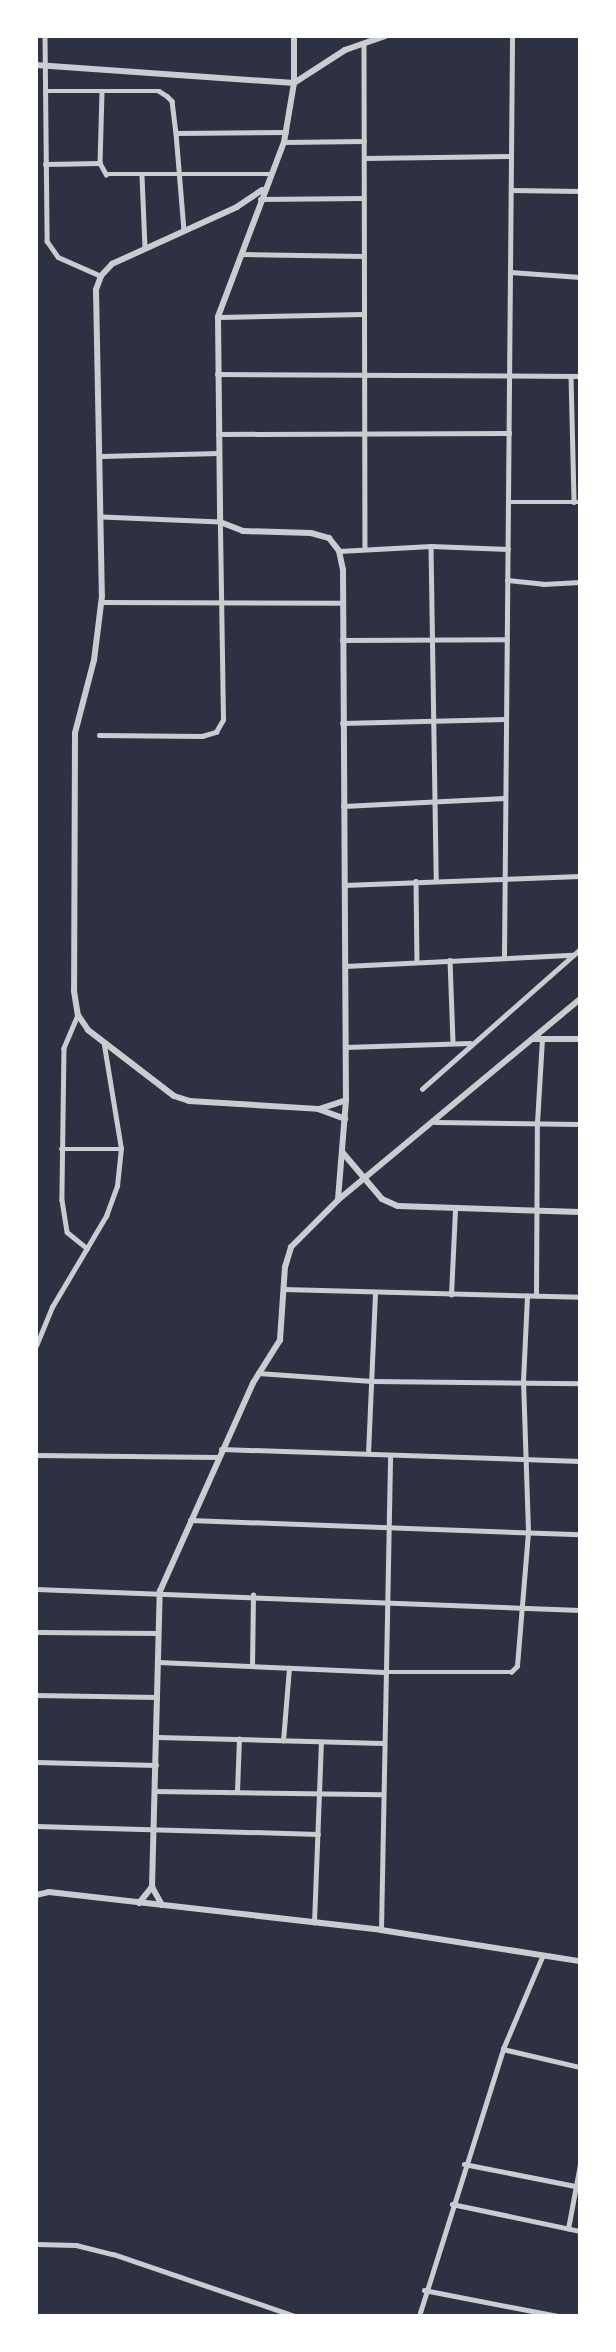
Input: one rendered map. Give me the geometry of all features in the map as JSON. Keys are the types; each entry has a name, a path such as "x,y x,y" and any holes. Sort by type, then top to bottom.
{"street":[{"path":"45,36 47,241 51,251 100,276"},
{"path":"99,735 202,736 222,727 218,316 264,188 284,142 294,84 294,36"},
{"path":"36,65 294,84 345,50 385,36"},
{"path":"504,958 512,36"},
{"path":"364,44 362,434 365,547"},
{"path":"45,91 159,91 172,101 184,230"},
{"path":"102,92 100,163 106,174 142,176 270,174"},
{"path":"176,133 286,132"},
{"path":"284,142 364,141"},
{"path":"364,158 511,156"},
{"path":"45,164 100,163"},
{"path":"142,176 146,248"},
{"path":"87,1248 72,1239 64,1221 61,1149 64,1048 78,1015 72,908 75,734 94,660 101,602 102,456 96,302 100,276 112,264 237,207 264,188"},
{"path":"511,190 580,191"},
{"path":"260,200 363,198"},
{"path":"239,254 363,256"},
{"path":"510,272 580,277"},
{"path":"218,316 363,314"},
{"path":"217,374 580,376"},
{"path":"508,502 577,502 570,376"},
{"path":"218,434 509,433"},
{"path":"102,456 218,453"},
{"path":"102,518 220,522 243,531 311,533 329,538 339,551 343,603 346,1100 338,1200"},
{"path":"339,551 365,547 431,546 508,549"},
{"path":"431,546 436,881"},
{"path":"507,580 543,584 580,582"},
{"path":"101,602 343,603"},
{"path":"342,640 507,639"},
{"path":"342,723 506,719"},
{"path":"343,806 505,798"},
{"path":"344,885 580,876"},
{"path":"416,881 417,962"},
{"path":"422,1089 470,1043 580,950"},
{"path":"345,966 573,955"},
{"path":"450,960 453,1042"},
{"path":"162,1905 152,1887 160,1591 221,1449 258,1373 280,1340 283,1289 291,1247 338,1200 435,1122 580,999"},
{"path":"78,1015 104,1046 174,1096 189,1101 318,1109 345,1119"},
{"path":"536,1296 537,1124 542,1039"},
{"path":"531,1040 580,1039"},
{"path":"345,1047 470,1043"},
{"path":"36,1346 52,1307 106,1216 117,1186 121,1149 104,1046"},
{"path":"318,1109 346,1100"},
{"path":"435,1122 580,1124"},
{"path":"61,1149 121,1149"},
{"path":"343,1154 389,1203 455,1209 580,1212"},
{"path":"451,1295 455,1209"},
{"path":"283,1289 580,1297"},
{"path":"368,1454 375,1293"},
{"path":"158,1662 384,1672 512,1672 517,1666 528,1531 524,1381 527,1296"},
{"path":"258,1373 372,1381 580,1383"},
{"path":"221,1449 580,1461"},
{"path":"36,1455 218,1456"},
{"path":"381,1930 382,1743 390,1456"},
{"path":"190,1520 580,1534"},
{"path":"36,1589 160,1591 580,1610"},
{"path":"252,1666 253,1595"},
{"path":"36,1632 158,1633"},
{"path":"283,1741 289,1668"},
{"path":"36,1695 157,1697"},
{"path":"157,1737 382,1743"},
{"path":"237,1791 239,1739"},
{"path":"314,1923 321,1742"},
{"path":"36,1762 156,1765"},
{"path":"155,1791 382,1794"},
{"path":"36,1826 318,1834"},
{"path":"139,1903 152,1887"},
{"path":"36,1895 49,1892 381,1930 580,1962"},
{"path":"419,2316 424,2290 503,2049 542,1957"},
{"path":"503,2049 580,2067"},
{"path":"464,2164 578,2186"},
{"path":"568,2229 578,2186 580,2164"},
{"path":"452,2204 580,2231"},
{"path":"36,2244 76,2245 113,2254 295,2316"},
{"path":"424,2290 558,2316"}]}
